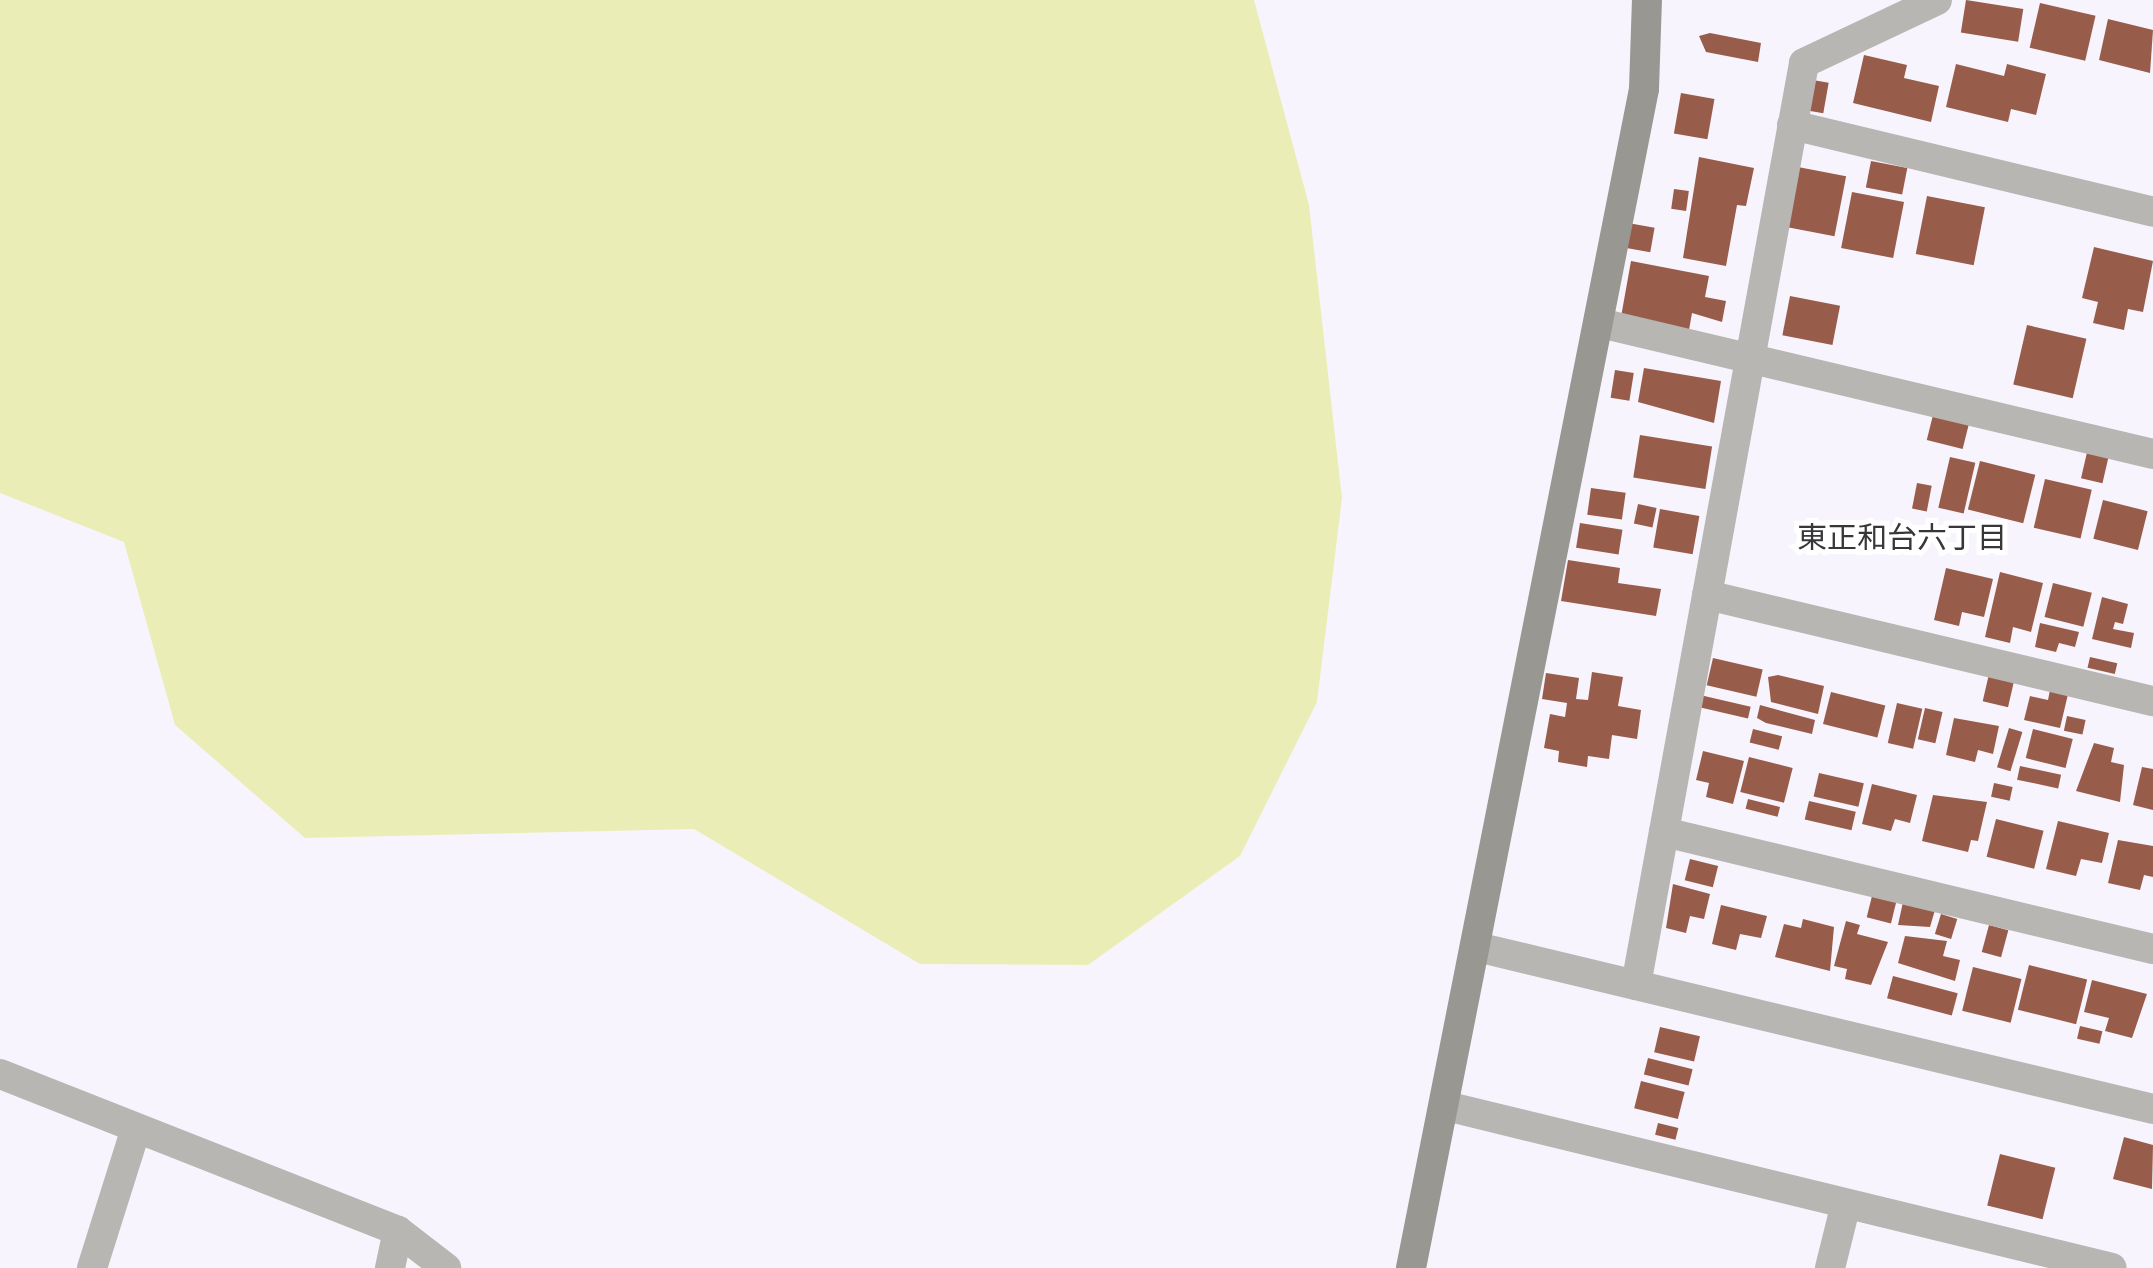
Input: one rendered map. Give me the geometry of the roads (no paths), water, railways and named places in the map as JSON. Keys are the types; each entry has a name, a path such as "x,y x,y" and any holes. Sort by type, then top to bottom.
{"street":[{"path":"1410,1268 1446,1106 1644,88 1647,0"},
{"path":"1636,985 1804,64 1937,0"},
{"path":"1792,125 2153,212"},
{"path":"1600,323 2153,454"},
{"path":"1708,594 2153,701"},
{"path":"1664,832 2153,949"},
{"path":"1477,947 2153,1109"},
{"path":"0,1074 135,1132 398,1232 446,1268"},
{"path":"1446,1106 2112,1268"},
{"path":"92,1268 135,1132"},
{"path":"1830,1268 1846,1204"},
{"path":"390,1268 398,1232"}],"district":[{"name":"東正和台六丁目","path":"1902,537"}]}
